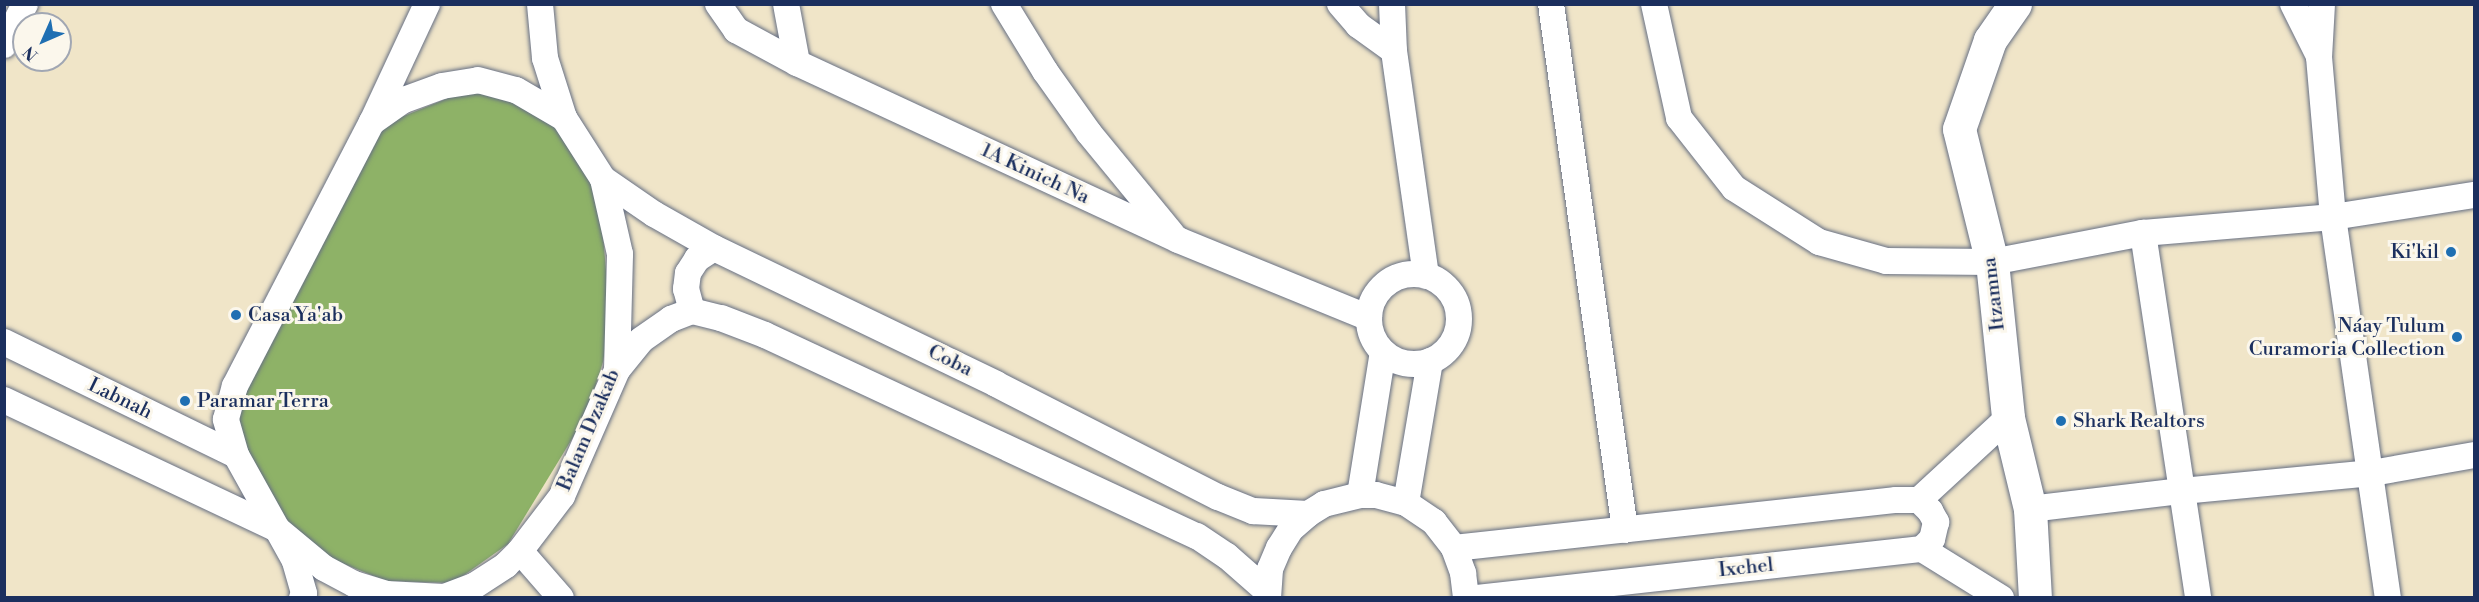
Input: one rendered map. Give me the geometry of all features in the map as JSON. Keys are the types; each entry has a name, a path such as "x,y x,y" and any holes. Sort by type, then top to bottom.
{"street":[{"path":"4,45 25,4"},
{"path":"302,597 304,592 295,561 236,456 226,419 235,386 372,122 427,4"},
{"name":"Balam Dzakab","path":"443,597 474,586 506,566 520,551 562,496 617,370 620,254 603,179 564,118 545,58 540,4"},
{"name":"1A Kinich Na","path":"718,4 736,30 797,63 1178,240 1369,318"},
{"path":"786,4 797,63"},
{"path":"1004,4 1045,71 1089,134 1178,240"},
{"path":"1340,4 1358,25 1394,51"},
{"path":"1392,4 1394,51 1426,276"},
{"path":"1551,4 1625,530"},
{"path":"1654,4 1679,118 1734,188 1819,242 1886,261 1992,262 2143,233 2333,217 2475,195"},
{"name":"Itzamna","path":"2015,4 1990,40 1959,129 1992,262 2008,418 2030,509 2035,597"},
{"path":"2293,4 2319,57"},
{"path":"2322,4 2319,57 2333,217 2372,473 2388,597"},
{"path":"372,122 404,100 442,86 478,80 516,90 564,118"},
{"name":"Coba","path":"603,179 654,214 714,248 996,384 1218,497 1253,511 1308,514"},
{"path":"2143,233 2198,597"},
{"path":"692,311 686,289 688,273 697,259 714,248"},
{"path":"1403,275 1426,276 1448,288 1455,299 1459,323 1450,346 1430,361 1420,364 1400,362 1383,352 1374,340 1369,318 1375,296 1382,286 1403,275"},
{"path":"617,370 641,340 671,319 692,311 721,318 765,335 1197,536 1227,556 1268,594"},
{"name":"Labnah","path":"4,342 236,456"},
{"path":"1360,495 1383,352"},
{"path":"1406,503 1430,361"},
{"path":"4,400 277,529 324,568 354,584 386,594 443,597"},
{"path":"1454,548 1896,500 1919,500 2008,418"},
{"path":"2030,509 2182,491 2372,473 2475,455"},
{"path":"1268,594 1270,569 1278,548 1291,529 1308,514 1341,498 1360,495 1384,497 1406,503 1434,522 1454,548 1463,573 1466,597"},
{"path":"1919,500 1930,511 1936,522 1932,539 1922,549 2001,597"},
{"name":"Ixchel","path":"1478,597 1922,549"},
{"path":"520,551 561,597"}],"green space":[{"path":"478,86 556,121 599,186 610,319 603,362 586,416 508,544 453,583 386,581 317,553 281,522 253,472 233,416 379,126"}],"place":[{"name":"Ki'kil","path":"2451,252"},
{"name":"Casa Ya'ab","path":"236,315"},
{"name":"Náay Tulum Curamoria Collection","path":"2457,337"},
{"name":"Paramar Terra","path":"185,401"},
{"name":"Shark Realtors","path":"2061,421"}]}
